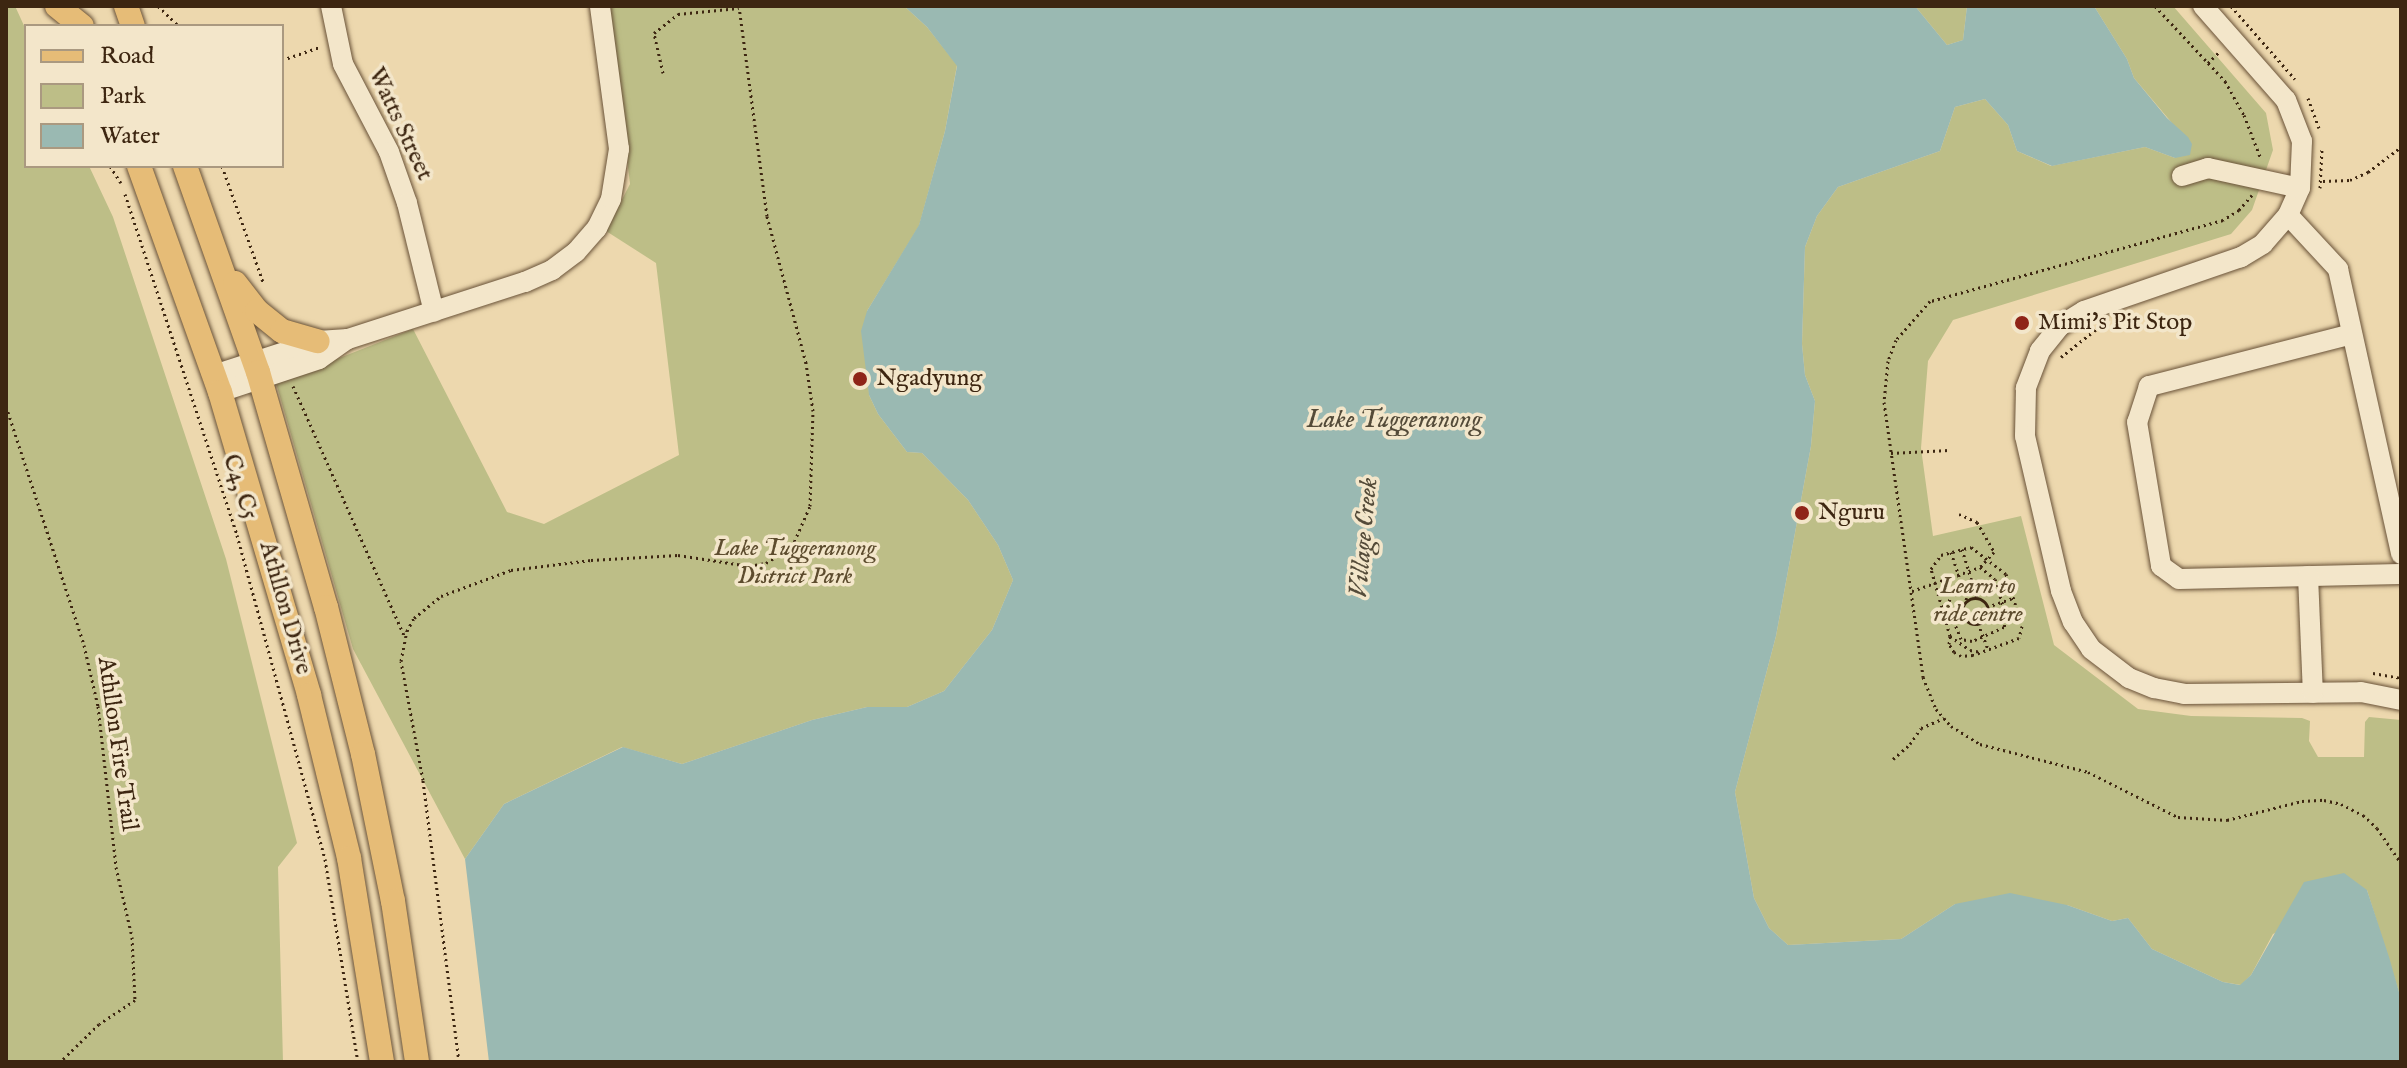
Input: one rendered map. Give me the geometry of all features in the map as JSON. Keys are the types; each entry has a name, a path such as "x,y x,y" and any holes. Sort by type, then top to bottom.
{"main road":[{"path":"57,6 81,24"},
{"name":"Athllon Drive","path":"140,168 217,384 264,534 349,858 382,1062"},
{"name":"Athllon Drive","path":"186,168 258,370 363,754 393,901 417,1062"},
{"path":"218,258 257,311 282,331 318,341"}],"street":[{"name":"Watts Street","path":"331,6 343,64 389,152 407,203 434,312"},
{"path":"217,384 258,370 318,341 348,339 552,270 576,252 597,228 613,191 619,149 600,6"},
{"path":"2203,6 2286,100 2302,141 2311,188"},
{"path":"2182,176 2208,168 2311,188"},
{"path":"2311,188 2263,244 2241,257 2084,311 2060,326 2035,360 2026,388 2025,425 2061,591 2073,622 2091,649 2129,678 2154,688 2184,694 2361,692 2401,700"},
{"path":"2288,215 2338,269 2401,554"},
{"path":"2352,334 2149,386 2137,422 2161,566 2179,579 2401,574"},
{"path":"258,370 288,369 319,359 348,339"},
{"path":"2308,576 2313,693"}],"path":[{"path":"158,6 177,24"},
{"path":"2155,6 2225,81 2257,145 2263,163 2260,180 2248,201 2223,220 1930,301 1896,340 1888,361 1884,402 1926,690 1944,718 1965,737 1980,744 2088,772 2178,817 2227,820 2302,801 2324,800 2363,815 2401,863"},
{"path":"2231,6 2301,87 2314,109 2321,133"},
{"path":"459,1062 423,780 402,674 405,637 414,618 441,596 511,570 591,560 678,555 749,566 783,555 802,531 810,506 813,411 806,363 767,216 739,7 678,14 654,33 663,73"},
{"path":"284,59 336,41"},
{"path":"2322,147 2322,181"},
{"path":"2311,188 2322,181 2350,180 2368,172 2401,147"},
{"name":"C4, C5","path":"111,168 121,182 237,535 325,859 358,1062"},
{"path":"223,168 265,286"},
{"path":"2311,188 2322,181"},
{"path":"2055,363 2099,327"},
{"path":"288,369 405,637"},
{"name":"Athllon Fire Trail","path":"6,406 84,645 98,706 116,867 132,937 135,1000 99,1024 60,1062"},
{"path":"1891,453 1949,450"},
{"path":"1911,591 1980,567 1994,552 1977,522 1959,514"},
{"path":"1971,547 2006,574 2022,626 2019,638 1961,656 1949,644 1950,636 1931,569 1936,559 1962,549 1971,547"},
{"path":"1962,549 1977,598 1987,607"},
{"path":"1951,552 1967,601"},
{"path":"1946,579 1952,590 1948,607 1954,630 1961,639 1972,641 2004,627 2007,619 1995,579 1980,567"},
{"path":"1977,598 1967,601 1962,608 1963,616 1969,622 1978,623 1985,619 1987,607"},
{"path":"1987,607 2013,598"},
{"path":"1978,623 1988,649"},
{"path":"1950,636 1970,650 1981,652"},
{"path":"2368,673 2401,678"},
{"path":"1893,759 1910,744 1921,728 1944,718"}],"green space":[{"path":"6,6 15,6 24,26 24,168 90,168 113,217 226,559 297,843 278,867 283,1062 6,1062"},
{"name":"Lake Tuggeranong District Park","path":"609,6 904,6 927,27 957,65 945,131 919,226 867,311 869,395 878,414 907,452 922,453 968,500 998,545 1013,580 992,630 944,691 907,707 867,707 812,720 682,764 622,747 504,804 465,859 353,649 276,383 413,329 507,512 544,524 679,455 656,263 606,231 630,184"},
{"path":"1915,6 1967,6 1963,40 1947,45"},
{"name":"Learn to ride centre","path":"2094,6 2173,6 2266,113 2273,150 2252,210 2231,234 1953,320 1928,361 1921,448 1933,536 2021,516 2054,645 2138,709 2191,716 2302,718 2310,721 2309,741 2318,757 2364,757 2365,722 2369,717 2401,720 2401,999 2367,890 2273,934 2251,975 2241,985 2223,982 2152,949 2128,918 2112,921 2067,905 1955,904 1901,939 1788,945 1769,928 1754,898 1735,792 1776,636 1811,446 1815,401 1805,375 1802,344 1805,247 1817,216 1838,187 1940,151 1955,107 1985,99 2008,125 2017,151 2051,166 2145,147 2175,158 2172,123 2134,78 2127,59"}],"water":[{"name":"Lake Tuggeranong","path":"904,6 1915,6 1947,45 1963,40 1967,6 2094,6 2127,59 2134,78 2167,118 2188,137 2192,144 2190,155 2175,158 2145,147 2052,166 2017,151 2008,125 1985,99 1955,107 1940,151 1838,187 1817,216 1805,247 1802,344 1805,375 1815,401 1811,446 1776,636 1735,792 1754,898 1769,928 1788,945 1901,939 1955,904 2010,893 2067,905 2112,921 2128,918 2152,949 2223,982 2240,985 2251,975 2304,882 2344,873 2367,890 2389,957 2401,999 2401,1062 489,1062 465,859 504,804 623,747 682,764 812,720 867,707 907,707 944,691 992,630 1013,580 998,545 968,500 922,453 907,452 878,414 869,395 861,331 867,311 919,225 945,131 957,66 927,27"}],"place":[{"name":"Mimi's Pit Stop","path":"2022,323"},
{"name":"Ngadyung","path":"860,379"},
{"name":"Nguru","path":"1802,513"}],"water label":[{"name":"Village Creek","path":"1364,538"}]}
